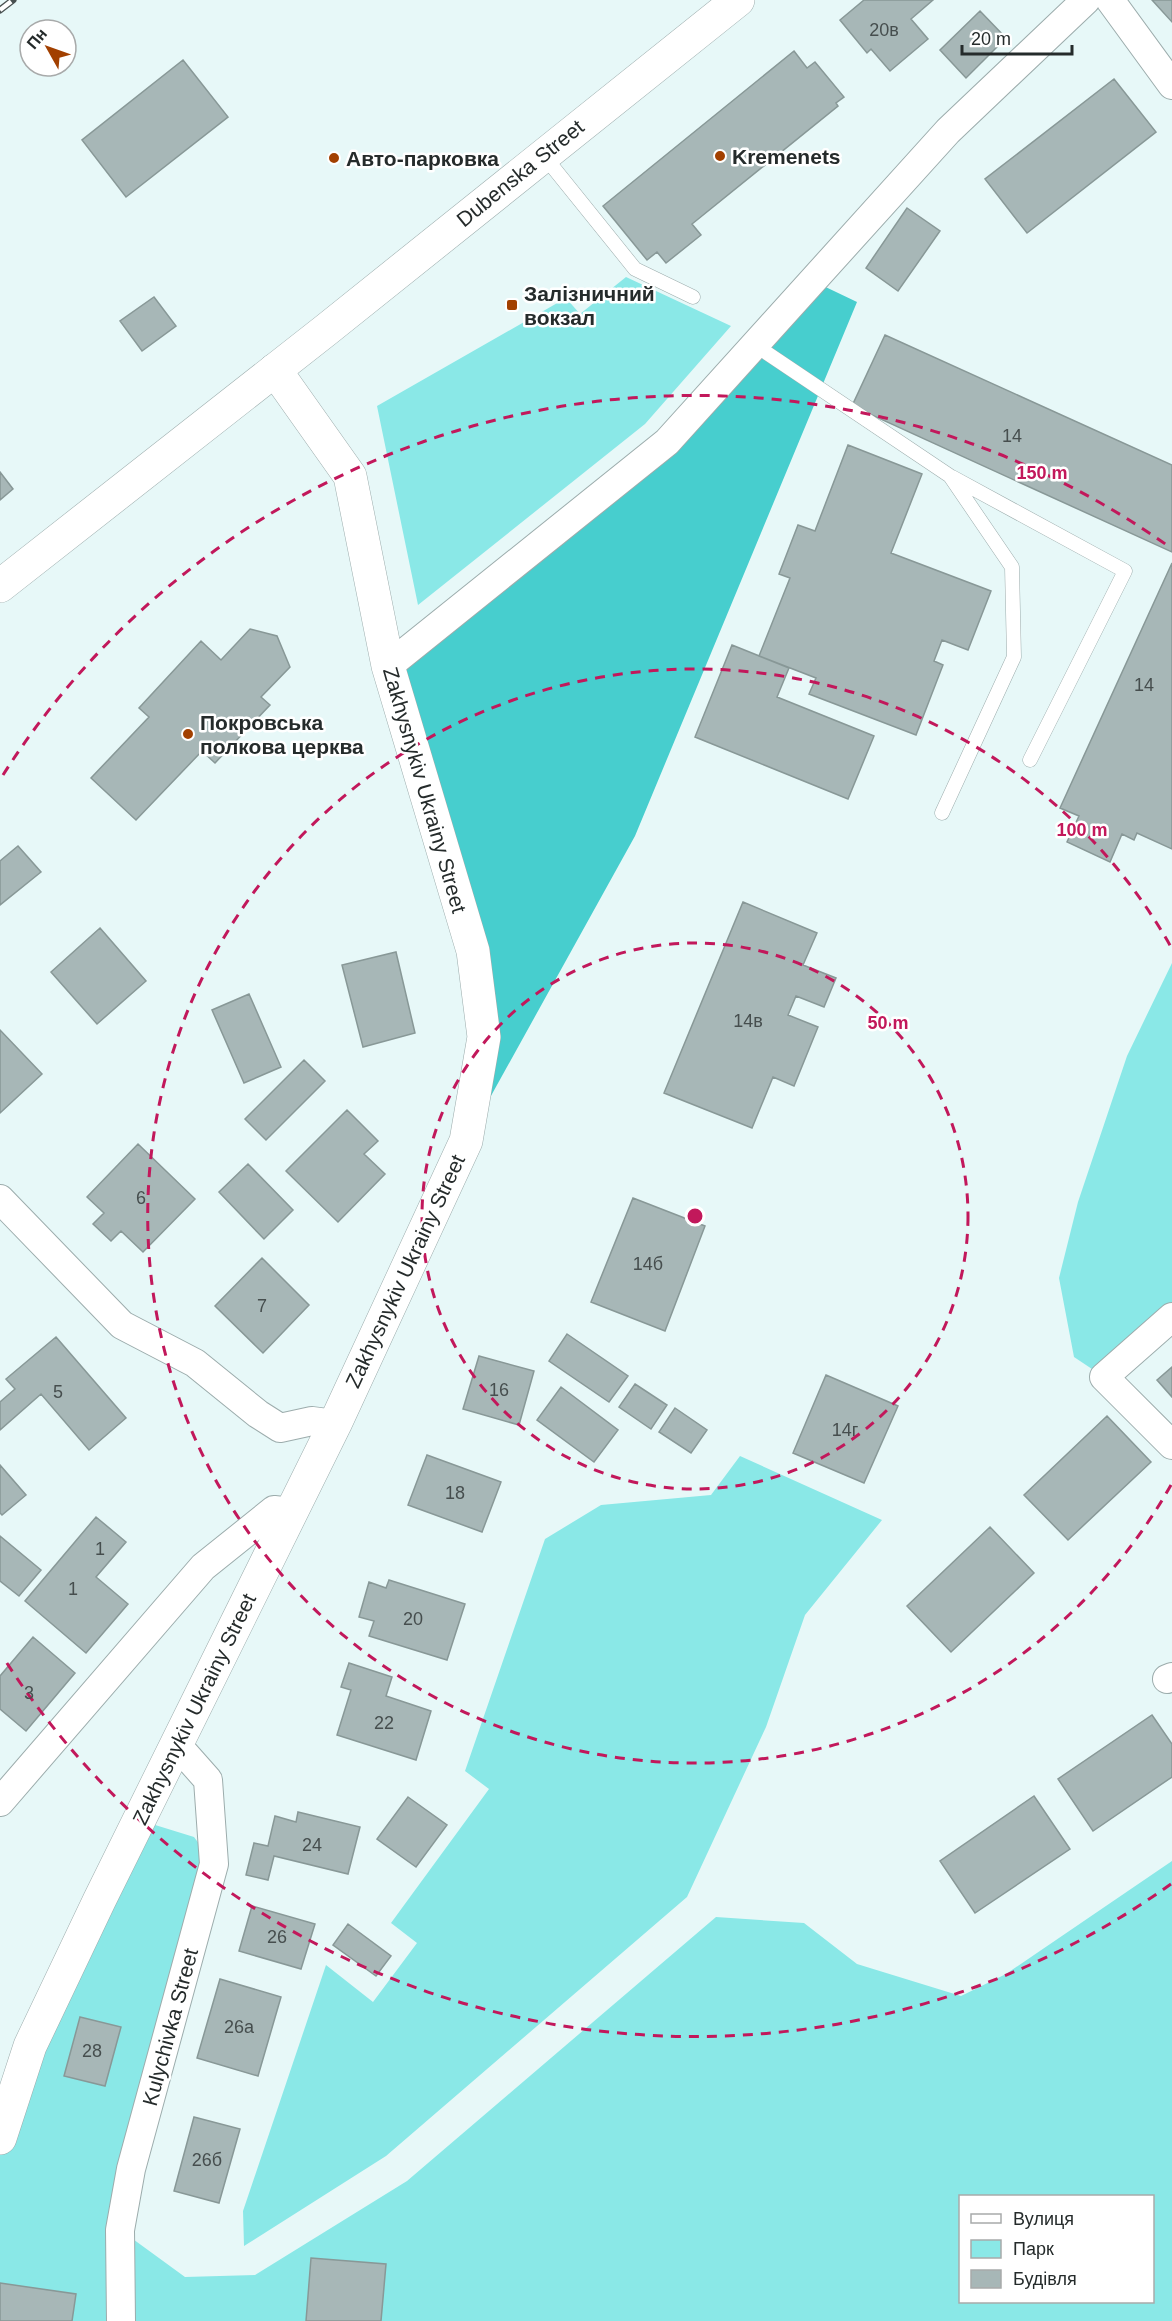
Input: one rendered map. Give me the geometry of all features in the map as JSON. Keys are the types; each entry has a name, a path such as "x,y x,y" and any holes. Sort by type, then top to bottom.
{"main road":[{"name":"Dubenska Street","path":"0,586 275,370 738,0"},
{"name":"Zakhysnykiv Ukrainy Street","path":"0,2138 30,2046 334,1424 466,1141 484,1037 473,951 388,666 350,476 275,370"}],"street":[{"path":"388,666 667,442 948,131 1086,0"},
{"path":"1110,0 1172,85"},
{"path":"0,1199 122,1325 195,1363 258,1414 280,1428 312,1421 334,1424"},
{"path":"1172,1317 1104,1377 1172,1445"},
{"path":"0,1802 203,1567 274,1510 291,1512"},
{"name":"Kulychivka Street","path":"121,2321 120,2229 131,2169 214,1864 208,1780 177,1745"}],"lane":[{"path":"543,154 635,269 693,297"},
{"path":"755,345 950,476 1125,571 1030,760"},
{"path":"942,813 1014,657 1012,567 950,476"}],"green space":[{"path":"626,277 731,326 645,424 418,605 377,406 566,298 580,314"},
{"path":"1172,963 1172,1317 1104,1377 1074,1357 1059,1278 1078,1202 1127,1056"},
{"path":"740,1456 882,1520 805,1615 766,1727 687,1897 386,2156 244,2246 243,2211 326,1965 373,2002 417,1943 391,1923 489,1789 465,1771 545,1539 601,1505 711,1495"},
{"path":"139,1820 194,1837 214,1864 126,2234 185,2277 255,2275 407,2181 716,1917 804,1923 857,1964 961,1996 1006,1974 1172,1861 1172,2321 0,2321 0,2138"}],"shaded area":[{"path":"813,281 857,302 635,836 466,1141 484,1037 388,666 667,442"}],"building":[{"path":"864,0 933,0 911,19 928,39 890,71 871,49 867,53 840,20"},
{"path":"1152,0 1172,0 1172,22"},
{"path":"980,11 1006,38 966,78 940,50"},
{"name":"Kremenets","path":"794,51 807,68 815,62 844,97 836,103 838,106 692,224 701,235 666,263 657,252 647,260 603,206"},
{"path":"183,60 228,117 126,197 82,140"},
{"path":"1114,79 1156,132 1027,233 985,179"},
{"path":"907,208 940,231 898,291 866,268"},
{"path":"154,297 176,326 142,351 120,321"},
{"path":"885,335 1172,465 1172,552 852,406"},
{"path":"848,445 922,474 891,553 991,591 968,650 942,640 934,661 943,665 916,735 809,694 816,678 759,656 790,578 779,574 798,525 815,531"},
{"path":"0,472 13,489 0,500"},
{"path":"1172,563 1172,849 1137,833 1134,840 1122,834 1110,862 1067,842 1079,816 1060,808"},
{"name":"Покровська полкова церква","path":"250,629 277,636 290,667 261,697 270,705 215,763 202,751 136,820 91,778 149,717 139,708 201,641 221,660"},
{"path":"732,645 789,668 777,697 874,736 848,799 695,737"},
{"path":"18,846 41,872 0,905 0,861"},
{"path":"743,902 817,933 803,965 836,978 824,1007 796,996 788,1015 818,1027 794,1086 773,1077 752,1128 664,1093"},
{"path":"100,928 146,981 97,1024 51,972"},
{"path":"396,952 415,1033 363,1047 342,965"},
{"path":"249,994 281,1067 244,1083 212,1010"},
{"path":"0,1030 42,1074 0,1113"},
{"path":"304,1060 325,1081 266,1140 245,1119"},
{"path":"347,1110 378,1141 364,1154 385,1174 338,1222 286,1171"},
{"path":"138,1144 195,1199 143,1252 121,1231 111,1241 93,1224 104,1213 87,1197"},
{"path":"248,1164 293,1210 264,1239 219,1192"},
{"path":"633,1198 705,1226 665,1331 591,1302"},
{"path":"262,1258 309,1305 263,1353 215,1306"},
{"path":"567,1334 628,1376 609,1402 549,1361"},
{"path":"56,1337 126,1418 89,1450 41,1394 0,1430 0,1402 15,1389 6,1379"},
{"path":"479,1356 534,1371 519,1425 463,1409"},
{"path":"1172,1367 1172,1397 1157,1380"},
{"path":"826,1375 898,1406 864,1483 793,1453"},
{"path":"635,1384 667,1405 651,1429 619,1407"},
{"path":"561,1387 618,1430 594,1462 537,1420"},
{"path":"675,1408 707,1430 691,1453 659,1432"},
{"path":"1107,1416 1151,1462 1068,1540 1024,1495"},
{"path":"427,1455 501,1482 482,1532 408,1505"},
{"path":"0,1465 26,1495 2,1515 0,1513"},
{"path":"96,1517 126,1542 96,1577 128,1604 86,1653 25,1601"},
{"path":"990,1527 1034,1573 951,1652 907,1606"},
{"path":"0,1536 41,1570 19,1596 0,1581"},
{"path":"389,1580 465,1604 447,1660 369,1636 374,1621 359,1617 369,1582 386,1588"},
{"path":"33,1637 75,1673 26,1731 0,1709 0,1676"},
{"path":"349,1663 392,1677 386,1696 431,1711 416,1760 337,1735 351,1690 341,1687"},
{"path":"1152,1715 1172,1744 1172,1777 1093,1831 1058,1779"},
{"path":"1034,1796 1070,1849 975,1913 940,1861"},
{"path":"408,1797 447,1825 416,1867 377,1839"},
{"path":"298,1812 360,1827 348,1874 274,1856 268,1880 246,1875 254,1843 268,1846 275,1816 296,1822"},
{"path":"252,1906 315,1924 301,1969 239,1951"},
{"path":"348,1924 391,1956 376,1976 333,1945"},
{"path":"220,1979 281,1997 258,2076 197,2058"},
{"path":"80,2017 121,2027 105,2086 64,2076"},
{"path":"194,2117 240,2129 219,2203 174,2191"},
{"path":"311,2258 386,2264 381,2321 306,2321"},
{"path":"0,2283 76,2294 72,2321 0,2321"}],"railway":[{"path":"0,10 13,0"}],"place":[{"name":"Kremenets","path":"720,156"},
{"name":"Авто-парковка","path":"334,158"},
{"name":"Залізничний вокзал","path":"512,305"},
{"name":"Покровська полкова церква","path":"188,734"}]}
